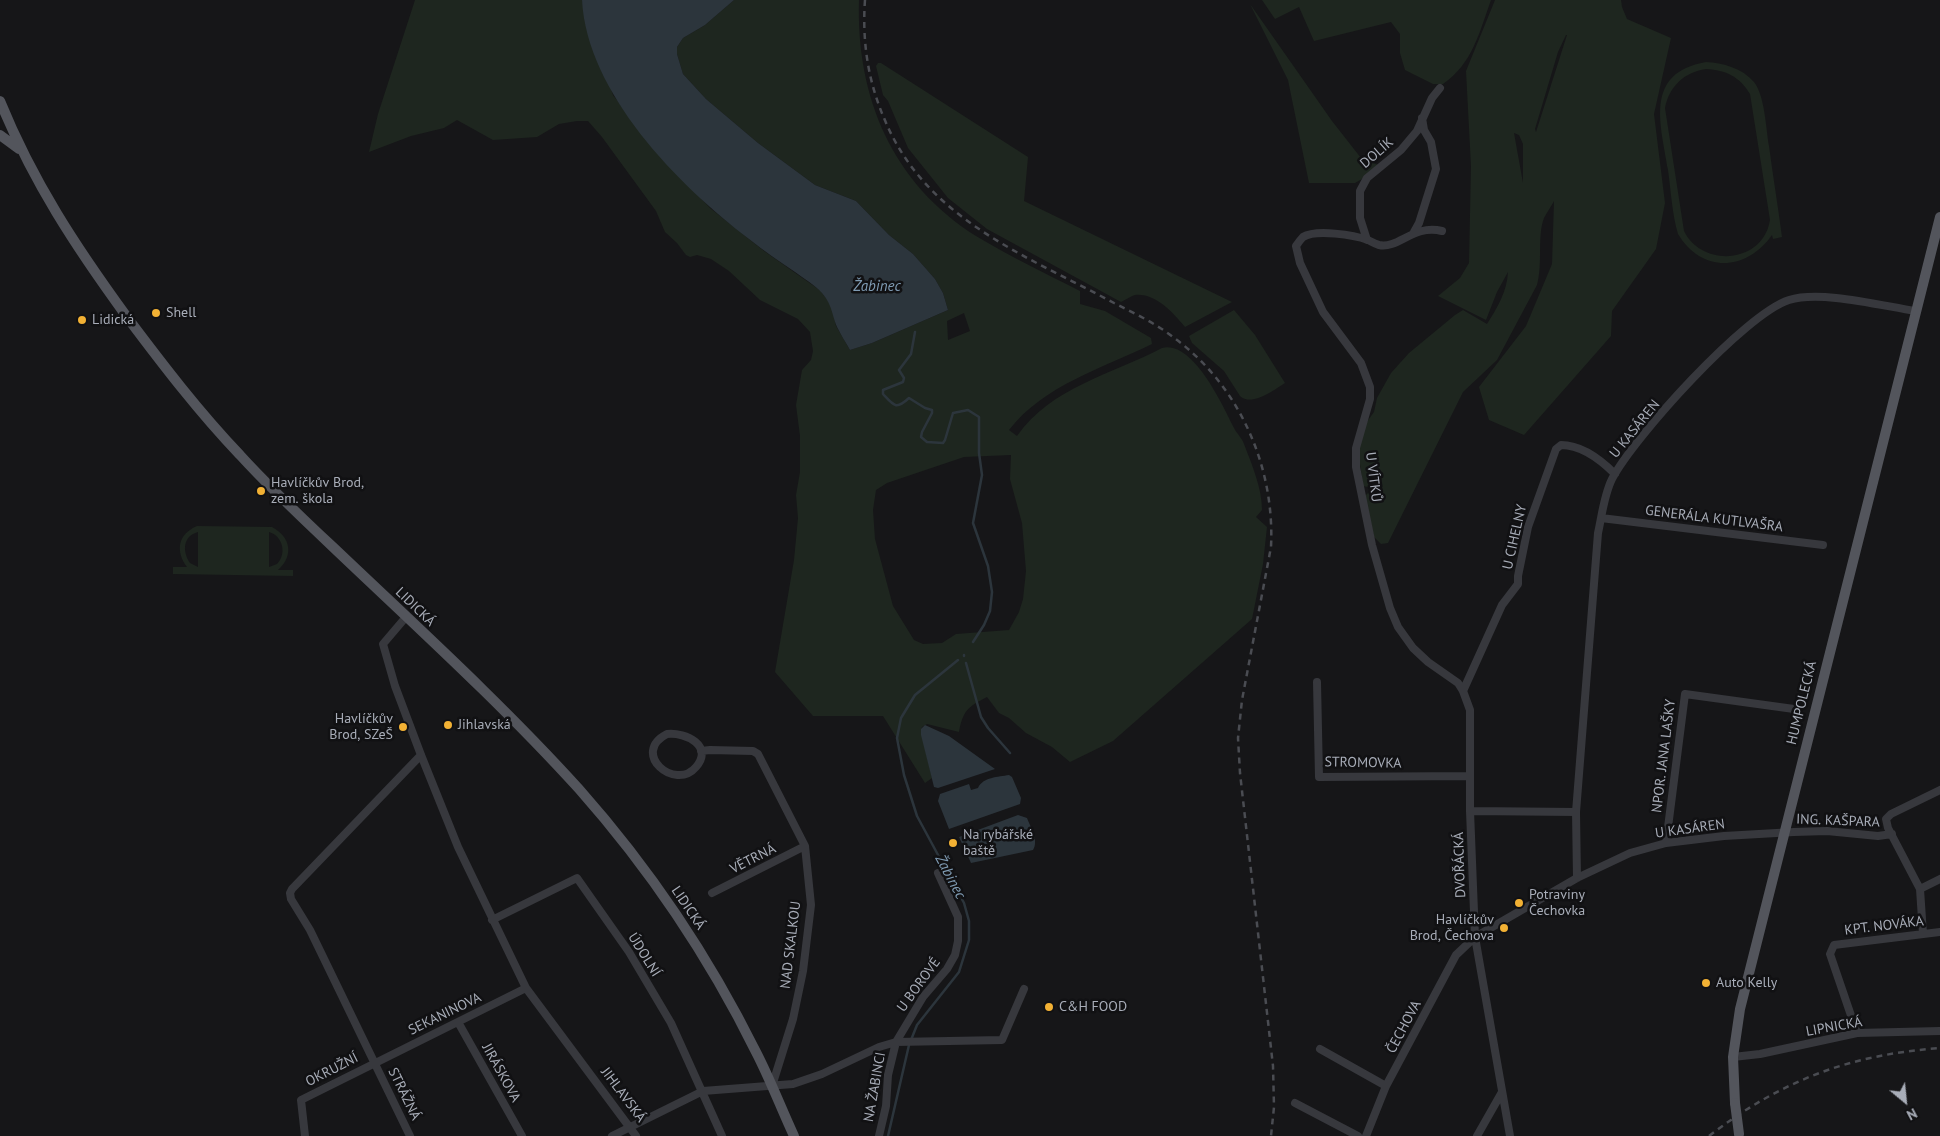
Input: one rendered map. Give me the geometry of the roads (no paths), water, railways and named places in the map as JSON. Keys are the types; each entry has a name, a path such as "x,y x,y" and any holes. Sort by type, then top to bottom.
{"main road":[{"name":"LIDICKÁ","path":"1,105 22,151 56,215 175,380 260,476 532,740 581,791 612,829 667,902 695,944 736,1015 772,1086 794,1136"},
{"path":"0,135 22,151"},
{"name":"HUMPOLECKÁ","path":"1739,1135 1735,1104 1734,1057 1740,1009 1940,217"}],"street":[{"name":"DOLÍK","path":"1367,240 1360,218 1360,191 1367,178 1402,150 1417,131 1432,98 1440,88"},
{"path":"1414,232 1422,214 1436,169 1431,142 1424,130 1422,118"},
{"path":"1367,240 1379,245 1389,244 1414,232 1434,229 1442,231"},
{"name":"U VÍTKŮ","path":"1367,240 1324,232 1304,237 1296,246 1300,263 1323,312 1361,364 1370,387 1370,399 1356,448 1356,467 1372,545 1390,608 1398,627 1413,648 1428,662 1458,683 1464,691"},
{"name":"U KASÁREN","path":"1577,878 1576,812 1598,533 1605,498 1615,474 1626,456 1671,403 1720,352 1753,322 1778,304 1820,296 1916,311"},
{"name":"U CIHELNY","path":"1464,691 1502,605 1518,584 1528,527 1556,449 1561,445 1565,445 1588,454 1602,462 1615,474"},
{"name":"GENERÁLA KUTLVAŠRA","path":"1601,518 1823,545"},
{"name":"JIHLAVSKÁ","path":"406,617 383,644 421,755 458,847 526,988 636,1136"},
{"name":"STROMOVKA","path":"1317,682 1319,777 1470,776"},
{"name":"DVOŘÁCKÁ","path":"1464,691 1470,710 1470,811 1475,937 1510,1136"},
{"name":"NPOR. JANA LAŠKY","path":"1666,843 1685,694 1794,709"},
{"path":"674,734 689,737 698,744 701,751 700,762 696,768 690,772 676,775 663,771 658,767 653,754 654,748 661,737 674,734"},
{"name":"NAD SKALKOU","path":"701,751 752,751 758,754 805,846 811,905 803,971 793,1019 772,1086"},
{"name":"STRÁŽNÁ","path":"410,1136 310,930 290,893 421,755"},
{"name":"ING. KAŠPARA","path":"1923,934 1920,889 1886,822 1888,815 1940,790"},
{"path":"1470,811 1576,812"},
{"name":"ING. KAŠPARA","path":"1784,833 1823,831 1874,835 1892,834"},
{"name":"U KASÁREN","path":"1475,937 1577,878 1630,853 1666,843 1724,836 1784,833"},
{"name":"VĚTRNÁ","path":"712,893 805,846"},
{"name":"U BOROVÉ","path":"896,1042 923,997 947,969 956,955 958,918 938,873"},
{"name":"ÚDOLNÍ","path":"492,920 577,878 629,952 671,1023 722,1136"},
{"path":"1920,889 1940,879"},
{"name":"KPT. NOVÁKA","path":"1857,1033 1830,954 1834,945 1940,932"},
{"name":"ČECHOVA","path":"1366,1136 1386,1086 1456,955 1475,937"},
{"name":"SEKANINOVA","path":"374,1063 526,988"},
{"path":"612,1136 703,1091 793,1084 822,1074 879,1047 896,1042 1002,1040 1024,989"},
{"name":"JIRÁSKOVA","path":"458,1022 522,1136"},
{"name":"LIPNICKÁ","path":"1734,1057 1760,1054 1857,1033 1940,1032"},
{"name":"NA ŽABINCI","path":"879,1136 886,1106 888,1074 896,1042"},
{"path":"1320,1049 1386,1086"},
{"name":"OKRUŽNÍ","path":"305,1136 301,1100 374,1063"},
{"path":"1477,1136 1502,1092"},
{"path":"1295,1103 1358,1136"}],"water":[{"name":"Žabinec","path":"582,0 734,0 705,25 683,38 677,47 677,54 683,74 706,99 758,143 815,185 856,201 889,235 913,254 935,279 943,293 948,310 872,343 850,350 837,327 828,302 822,293 760,248 722,217 666,164 641,134 618,102 600,69 588,35"},
{"path":"925,725 949,736 995,769 938,788 934,787 921,735 921,729"},
{"path":"1009,775 1012,777 1021,798 1020,804 949,829 938,801 940,794 969,784 971,790 978,788 980,784 987,780"},
{"path":"1018,815 1027,818 1035,839 1033,850 971,863 959,837"}],"waterway":[{"name":"Žabinec","path":"915,332 911,354 899,370 904,378 903,382 883,390 883,394 895,405 901,404 909,398 932,410 921,437 927,442 943,443 953,413 968,410 979,417 979,453 982,475 973,523 988,566 992,592 990,611 973,642"},
{"name":"Žabinec","path":"888,1136 909,1045 917,1025 959,972 969,940 969,921 964,903 917,816 904,775 897,738 901,718 915,695 958,660"},
{"path":"966,663 981,717 1010,753"}],"railway":[{"path":"865,0 865,46 878,104 902,153 925,183 951,208 1013,250 1144,318 1173,337 1196,356 1217,379 1234,403 1248,430 1259,458 1267,487 1271,517 1271,547 1242,700 1238,738 1240,773 1273,1066 1274,1107 1271,1136"},
{"path":"1709,1136 1736,1116 1763,1100 1790,1085 1818,1074 1846,1064 1876,1057 1907,1051 1940,1048"}],"place":[{"name":"Shell","path":"156,313"},
{"name":"Lidická","path":"82,320"},
{"name":"Havlíčkův Brod, zem. škola","path":"261,491"},
{"name":"Jihlavská","path":"448,725"},
{"name":"Havlíčkův Brod, SZeŠ","path":"403,727"},
{"name":"Na rybářské baště","path":"953,843"},
{"name":"Potraviny Čechovka","path":"1519,903"},
{"name":"Havlíčkův Brod, Čechova","path":"1504,928"},
{"name":"Auto Kelly","path":"1706,983"},
{"name":"C&H FOOD","path":"1049,1007"}]}
